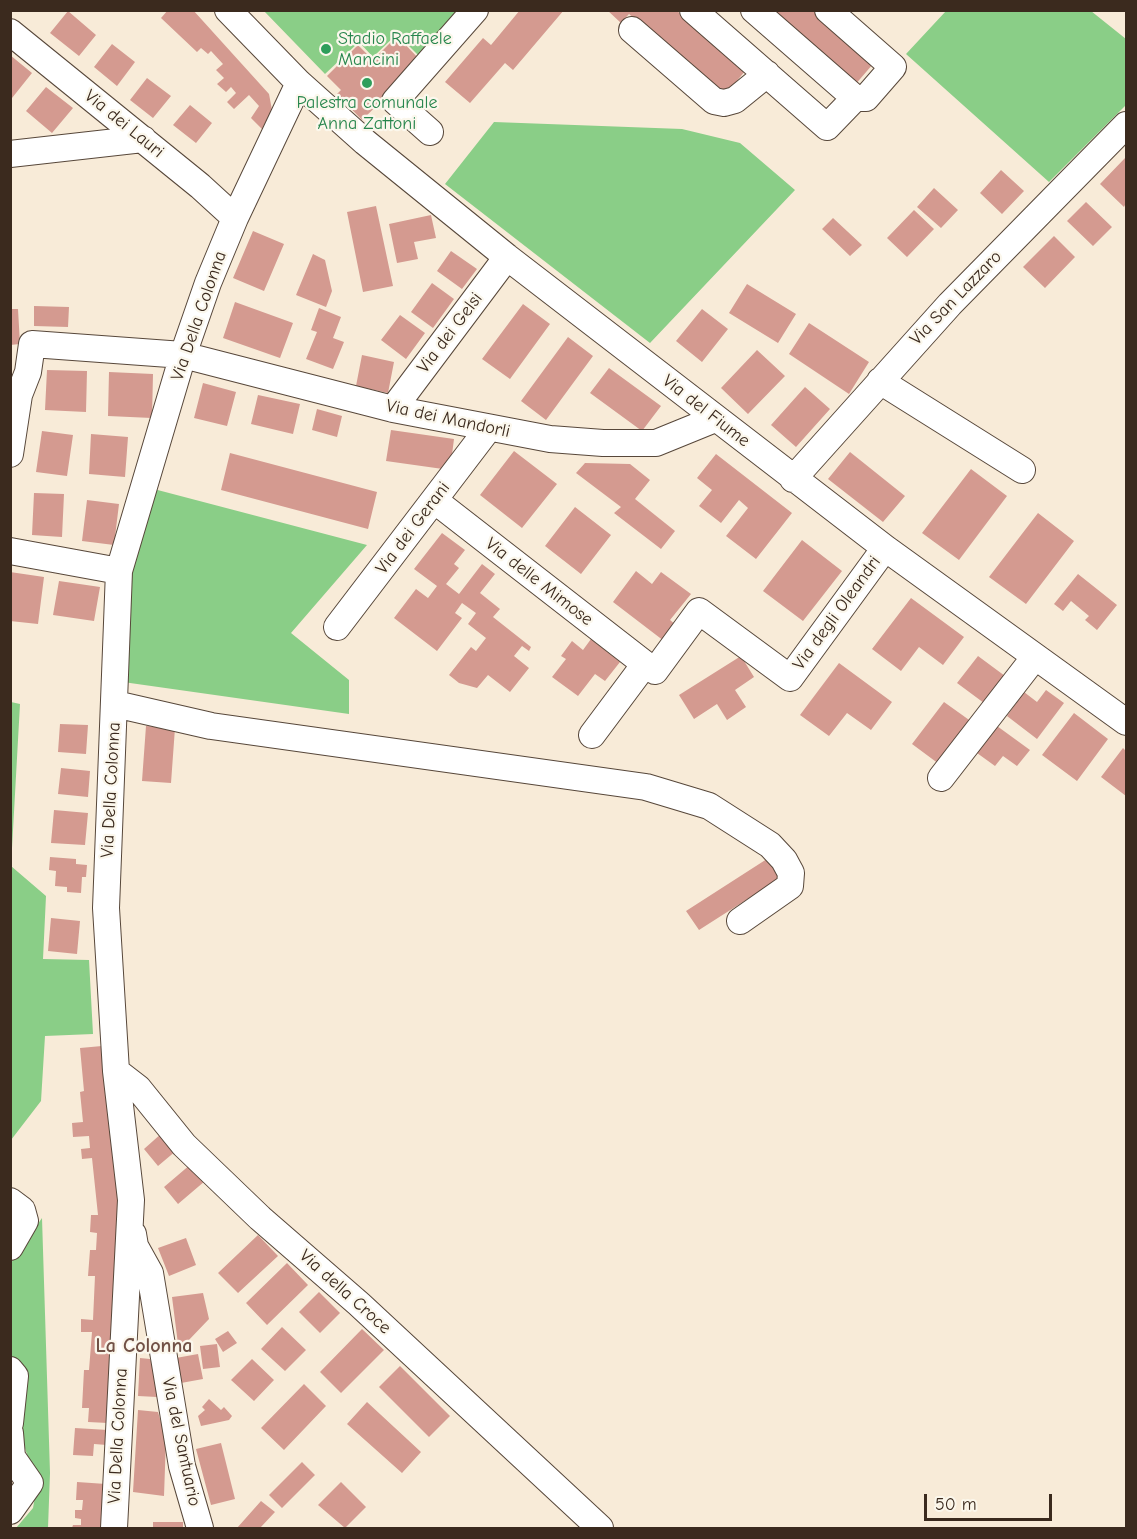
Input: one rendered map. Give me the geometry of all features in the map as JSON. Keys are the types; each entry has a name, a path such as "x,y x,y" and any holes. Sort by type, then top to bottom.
{"street":[{"name":"Via del Fiume","path":"228,10 299,83 373,148 507,257 885,548 1034,658 1126,722"},
{"path":"430,132 395,101 476,10"},
{"path":"693,10 827,127 855,98"},
{"path":"754,10 855,98 866,98 893,67 828,10"},
{"path":"632,30 714,101 724,103 735,100 767,74"},
{"name":"Via dei Lauri","path":"10,32 143,139 235,218"},
{"name":"Via Della Colonna","path":"114,1528 131,1200 116,1071 106,908 119,571 183,355 235,218 299,83"},
{"name":"Via San Lazzaro","path":"793,478 950,304 1126,124"},
{"path":"10,154 143,139"},
{"name":"Via dei Gelsi","path":"393,409 507,257"},
{"name":"Via dei Mandorli","path":"15,395 28,372 32,345 183,355 393,409 488,429 550,439 603,443 656,442 715,419"},
{"path":"880,381 1022,470"},
{"path":"10,454 15,395"},
{"name":"Via dei Gerani","path":"337,627 488,429"},
{"name":"Via delle Mimose","path":"434,500 645,664"},
{"name":"Via degli Oleandri","path":"645,664 655,672 699,611 790,678 885,548"},
{"path":"10,551 119,571"},
{"path":"941,778 1034,658"},
{"path":"592,735 645,664"},
{"path":"115,704 211,726 646,787 709,806 770,845 784,860 791,873 790,886 740,921"},
{"name":"Via della Croce","path":"116,1071 138,1088 184,1145 260,1218 359,1304 600,1528"},
{"path":"10,1201 22,1210 25,1221 15,1240"},
{"name":"Via del Santuario","path":"130,1216 135,1246 150,1273 182,1466 200,1528"},
{"path":"10,1370 15,1376 10,1423"},
{"path":"10,1433 12,1457 30,1483 10,1511"}],"green space":[{"name":"Stadio Raffaele Mancini","path":"264,11 457,11 418,55 397,34 373,57 359,42 325,74"},
{"path":"946,11 1091,11 1126,39 1126,105 1049,182 906,54"},
{"path":"494,122 682,129 740,143 795,190 650,343 445,184"},
{"path":"150,488 367,545 291,633 349,680 349,714 123,682 124,571"},
{"path":"11,702 20,704 11,866"},
{"path":"11,866 46,896 43,959 89,960 93,1034 45,1036 41,1101 11,1140"},
{"path":"42,1218 50,1473 48,1528 16,1528 33,1508 37,1486 17,1423 11,1379 11,1263"}],"building":[{"path":"168,10 193,10 269,94 272,110 262,129 251,118 259,106 249,95 234,109 227,102 236,93 231,87 226,92 217,84 224,78 216,70 223,64 211,51 208,54 201,48 197,52 161,18"},
{"path":"520,10 564,10 513,70 505,63 470,103 445,82 483,38 491,45"},
{"path":"607,10 676,10 746,70 724,96 629,14 621,23"},
{"path":"768,10 812,10 873,64 854,86"},
{"path":"68,11 96,35 79,56 50,33"},
{"name":"Palestra comunale Anna Zattoni","path":"397,36 422,62 362,120 337,94 341,90 327,76 358,45 373,60"},
{"path":"112,44 135,62 117,86 94,67"},
{"path":"10,55 32,73 12,98 10,97"},
{"path":"147,78 171,96 153,118 130,100"},
{"path":"46,87 73,108 52,133 26,111"},
{"path":"190,105 212,123 196,143 173,125"},
{"path":"1126,157 1126,203 1124,207 1100,184"},
{"path":"1001,170 1024,191 1002,214 980,193"},
{"path":"934,188 958,210 941,228 917,207"},
{"path":"1086,202 1112,227 1093,246 1067,221"},
{"path":"376,206 393,286 363,292 347,212"},
{"path":"914,210 934,229 907,257 887,238"},
{"path":"431,215 436,238 414,242 418,259 397,263 389,224"},
{"path":"833,218 862,245 850,256 822,229"},
{"path":"253,231 284,244 264,291 233,278"},
{"path":"1054,236 1075,257 1045,288 1023,267"},
{"path":"451,251 477,269 462,289 437,271"},
{"path":"313,254 325,260 332,291 326,307 296,295"},
{"path":"432,283 454,299 433,328 411,312"},
{"path":"747,284 796,314 778,343 729,313"},
{"path":"235,302 293,323 280,358 223,338"},
{"path":"523,304 550,324 510,379 482,359"},
{"path":"34,306 69,307 68,327 34,326"},
{"path":"319,308 341,317 333,338 344,342 333,369 306,359 317,332 311,330"},
{"path":"10,309 18,309 20,344 10,345"},
{"path":"702,309 728,329 702,362 676,341"},
{"path":"400,315 425,333 406,359 381,340"},
{"path":"809,323 869,362 849,394 789,354"},
{"path":"568,337 593,356 546,420 521,401"},
{"path":"757,350 785,376 748,414 721,388"},
{"path":"362,355 394,362 388,393 356,386"},
{"path":"609,368 661,406 642,431 590,393"},
{"path":"47,370 87,371 86,412 45,410"},
{"path":"109,372 153,374 152,418 108,416"},
{"path":"203,383 236,392 227,426 194,418"},
{"path":"805,387 830,409 796,447 771,425"},
{"path":"258,395 300,404 293,434 251,424"},
{"path":"317,409 342,416 337,437 312,430"},
{"path":"391,430 454,439 450,470 386,461"},
{"path":"42,431 73,435 67,476 36,472"},
{"path":"91,434 128,437 125,477 89,474"},
{"path":"514,451 557,484 522,528 480,495"},
{"path":"850,452 905,496 883,522 828,479"},
{"path":"230,453 377,492 368,529 221,490"},
{"path":"716,454 792,513 756,559 726,536 748,508 739,500 721,523 699,506 712,490 697,478"},
{"path":"585,463 630,464 650,480 635,499 675,531 661,549 614,513 621,507 576,473"},
{"path":"971,469 1007,496 959,560 922,533"},
{"path":"34,493 64,494 62,537 32,535"},
{"path":"87,500 119,504 114,545 82,541"},
{"path":"575,507 611,535 581,574 545,546"},
{"path":"1038,513 1074,541 1026,604 989,577"},
{"path":"442,533 465,550 454,564 459,568 446,584 459,594 482,564 495,574 480,593 500,609 493,617 531,647 529,651 522,646 514,656 529,668 510,692 488,675 477,688 459,683 449,675 471,647 476,651 486,638 468,624 476,613 462,603 455,613 462,618 437,651 394,618 416,589 428,598 437,586 414,569"},
{"path":"802,540 842,571 803,621 763,591"},
{"path":"636,571 652,584 661,572 691,594 670,620 676,625 664,641 613,602"},
{"path":"10,572 44,577 38,624 10,621"},
{"path":"1078,574 1117,605 1097,630 1085,620 1089,616 1071,601 1063,611 1054,604"},
{"path":"59,581 100,587 94,621 53,615"},
{"path":"911,598 964,637 943,665 919,647 901,671 872,649"},
{"path":"591,639 620,662 605,681 595,674 578,696 552,677 566,659 561,656 572,641 583,650"},
{"path":"741,656 754,677 735,690 746,707 727,720 717,704 694,719 679,695"},
{"path":"978,656 1005,676 984,703 957,683"},
{"path":"839,663 892,702 871,730 847,713 829,736 800,715"},
{"path":"1046,690 1064,703 1037,739 1007,716 1024,692 1037,702"},
{"path":"944,702 972,722 939,764 912,744"},
{"path":"1074,713 1108,739 1077,781 1042,755"},
{"path":"60,724 88,725 86,754 58,752"},
{"path":"146,726 175,728 171,783 142,781"},
{"path":"997,726 1030,750 1017,766 1003,756 995,766 977,753"},
{"path":"1123,748 1126,751 1126,796 1101,777"},
{"path":"61,768 90,771 88,797 58,794"},
{"path":"54,810 88,813 85,845 51,843"},
{"path":"50,857 76,859 76,864 87,865 86,877 82,877 81,893 67,892 67,887 55,886 56,871 49,870"},
{"path":"770,857 782,877 699,930 686,911"},
{"path":"51,918 80,921 77,954 48,951"},
{"path":"102,1046 120,1215 108,1423 88,1422 89,1408 82,1408 84,1370 89,1370 92,1332 81,1332 81,1319 93,1320 95,1276 88,1276 90,1250 96,1250 97,1233 90,1232 91,1215 98,1215 92,1158 82,1159 81,1149 90,1148 89,1136 73,1137 72,1123 83,1122 80,1092 84,1091 80,1048"},
{"path":"162,1133 177,1150 158,1166 144,1149"},
{"path":"191,1164 205,1181 178,1204 164,1187"},
{"path":"258,1235 278,1256 238,1293 218,1273"},
{"path":"186,1238 196,1265 169,1276 158,1248"},
{"path":"287,1263 308,1285 267,1325 246,1303"},
{"path":"319,1292 340,1313 320,1333 299,1312"},
{"path":"203,1293 209,1319 187,1342 178,1344 172,1297"},
{"path":"282,1327 306,1350 285,1371 261,1349"},
{"path":"362,1329 384,1350 341,1393 320,1372"},
{"path":"228,1331 237,1343 223,1352 215,1339"},
{"path":"217,1344 220,1367 203,1369 200,1346"},
{"path":"198,1354 203,1379 181,1383 176,1358"},
{"path":"140,1358 150,1359 158,1380 157,1397 138,1396"},
{"path":"252,1359 274,1380 254,1401 231,1380"},
{"path":"400,1366 450,1416 429,1437 379,1387"},
{"path":"304,1384 326,1406 284,1450 261,1428"},
{"path":"209,1399 221,1410 224,1407 232,1416 229,1420 201,1426 198,1416 205,1410 202,1407"},
{"path":"367,1402 421,1452 402,1473 347,1424"},
{"path":"138,1410 158,1412 166,1439 164,1496 133,1492"},
{"path":"75,1428 108,1430 107,1445 94,1444 93,1456 73,1455"},
{"path":"221,1443 235,1499 211,1505 196,1449"},
{"path":"302,1462 315,1475 282,1508 269,1495"},
{"path":"77,1482 106,1484 103,1528 72,1528 73,1525 81,1525 81,1519 75,1518 75,1510 82,1510 83,1500 76,1500"},
{"path":"341,1482 366,1507 345,1528 318,1505"},
{"path":"261,1501 275,1512 260,1528 237,1528"},
{"path":"153,1522 183,1522 183,1528 153,1528"}],"place":[{"name":"Stadio Raffaele Mancini","path":"326,49"},
{"name":"Palestra comunale Anna Zattoni","path":"367,83"}],"district":[{"name":"La Colonna","path":"144,1346"}]}
